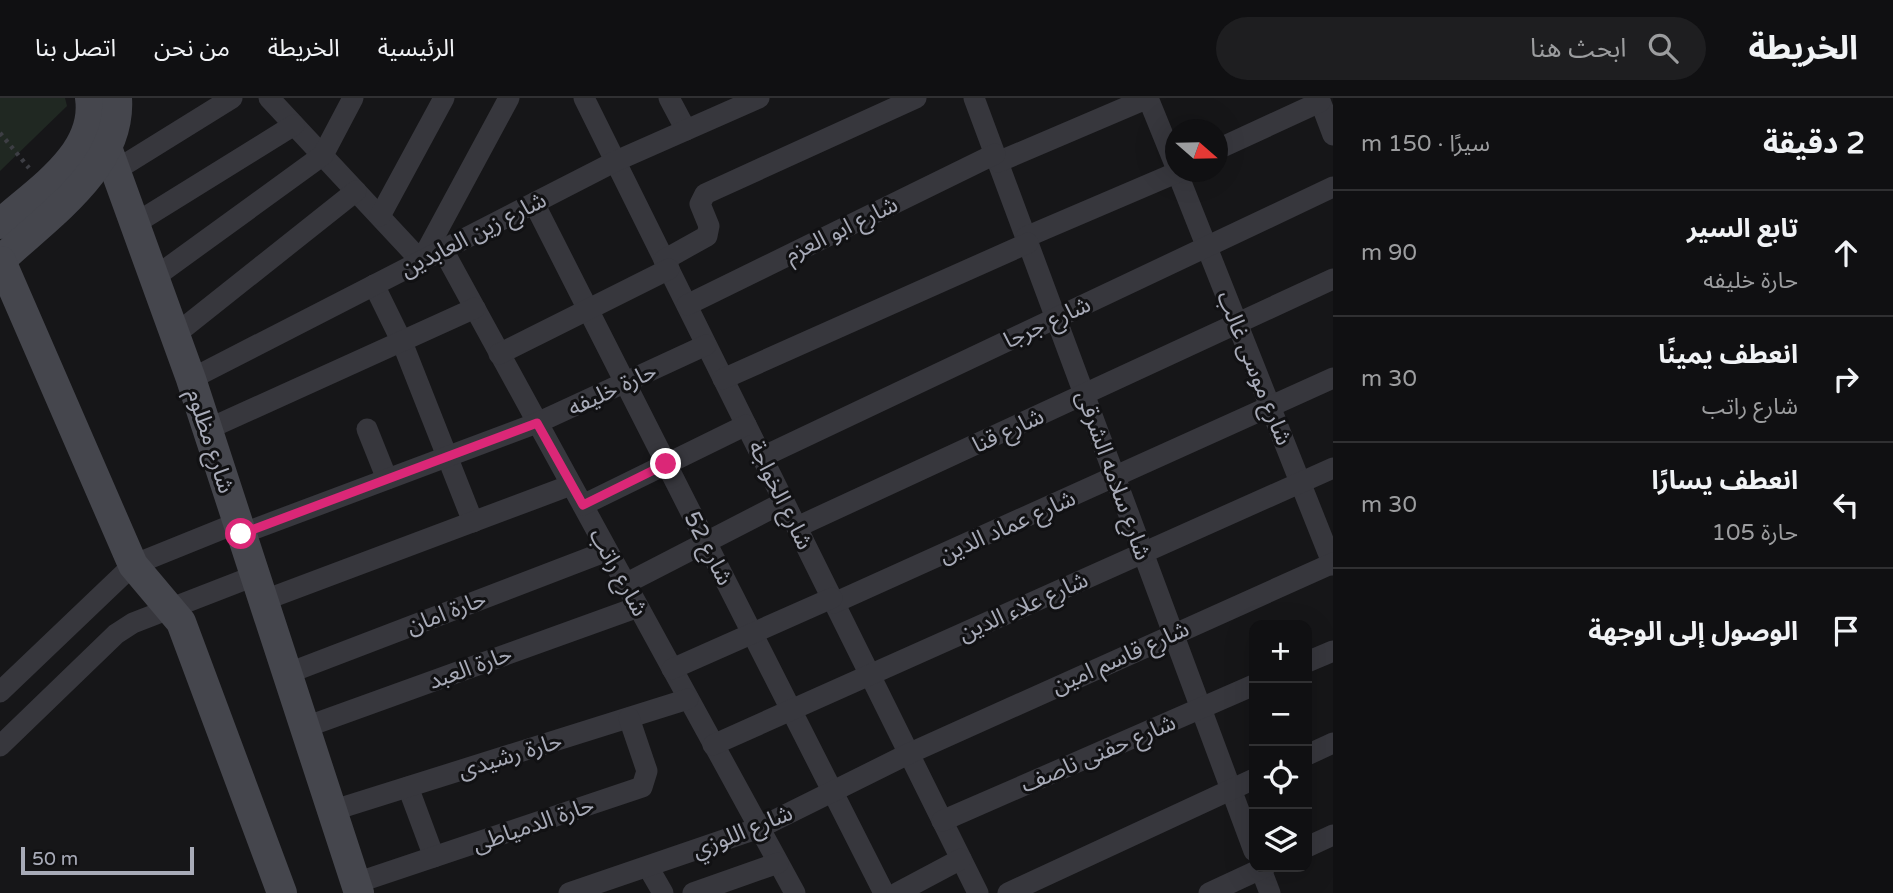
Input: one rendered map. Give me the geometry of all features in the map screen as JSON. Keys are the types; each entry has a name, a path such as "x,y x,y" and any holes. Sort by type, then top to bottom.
{"street":[{"path":"0,223 80,148 89,130 90,98"},
{"path":"112,160 117,98"},
{"path":"232,98 112,160 83,182 0,261 133,565 172,608 188,638 282,893"},
{"path":"269,98 421,261 509,98"},
{"path":"155,276 323,155 353,98"},
{"path":"380,216 444,98"},
{"name":"شارع الخواجة","path":"584,98 978,893"},
{"path":"669,98 686,130"},
{"name":"شارع زين العابدين","path":"191,379 615,161 759,98"},
{"path":"499,354 589,309 667,264 707,236 709,226 700,204 705,194 916,98"},
{"name":"شارع سلامه الشرقى","path":"974,98 1249,834"},
{"name":"شارع ابو العزم","path":"687,305 996,158 1148,98"},
{"name":"شارع موسى غالب","path":"1148,98 1165,140"},
{"path":"1228,144 1319,100 1333,135"},
{"path":"136,223 294,125"},
{"name":"شارع مظلوم","path":"112,160 208,429 357,888"},
{"path":"723,379 1165,176"},
{"name":"شارع موسى غالب","path":"1182,182 1333,564"},
{"name":"شارع جرجا","path":"762,457 1333,187"},
{"path":"176,334 356,191"},
{"name":"شارع 52","path":"534,203 884,893"},
{"name":"شارع راتب","path":"443,250 795,893"},
{"name":"شارع قنا","path":"797,527 1333,279"},
{"path":"374,285 402,342 473,522"},
{"path":"208,429 475,308"},
{"name":"حارة خليفه","path":"133,565 387,479 537,423 706,345"},
{"name":"شارع عماد الدين","path":"672,670 1115,477 1333,378"},
{"path":"583,505 746,425"},
{"path":"367,429 387,479"},
{"name":"شارع علاء الدين","path":"713,745 1333,468"},
{"path":"0,746 116,634 152,613 258,588 473,522 571,485"},
{"path":"625,584 784,502"},
{"name":"حارة امان","path":"286,674 607,551"},
{"name":"شارع قاسم امين","path":"908,754 1173,632 1333,564"},
{"path":"0,692 133,565"},
{"name":"حارة العبد","path":"303,728 638,607"},
{"path":"1312,660 1333,651"},
{"name":"شارع حفنى ناصف","path":"942,821 1249,687"},
{"name":"حارة رشيدى","path":"331,811 688,699"},
{"name":"حارة الدمياطى","path":"357,888 434,857 642,787 647,771 629,718"},
{"path":"1312,753 1333,743"},
{"name":"شارع اللوزي","path":"569,893 759,828 908,754"},
{"path":"1008,893 1249,782"},
{"path":"408,787 434,857"},
{"path":"1312,845 1333,835"},
{"path":"897,893 961,859"},
{"path":"693,893 778,863"},
{"path":"648,867 663,893"},
{"path":"1209,893 1249,869"},
{"name":"شارع سلامه الشرقى","path":"1263,872 1270,893"}],"path":[{"path":"0,133 43,185"}],"shaded area":[{"path":"0,98 65,98 67,106 0,171"}],"route":[{"path":"241,534 537,423 583,505 666,464"}]}
